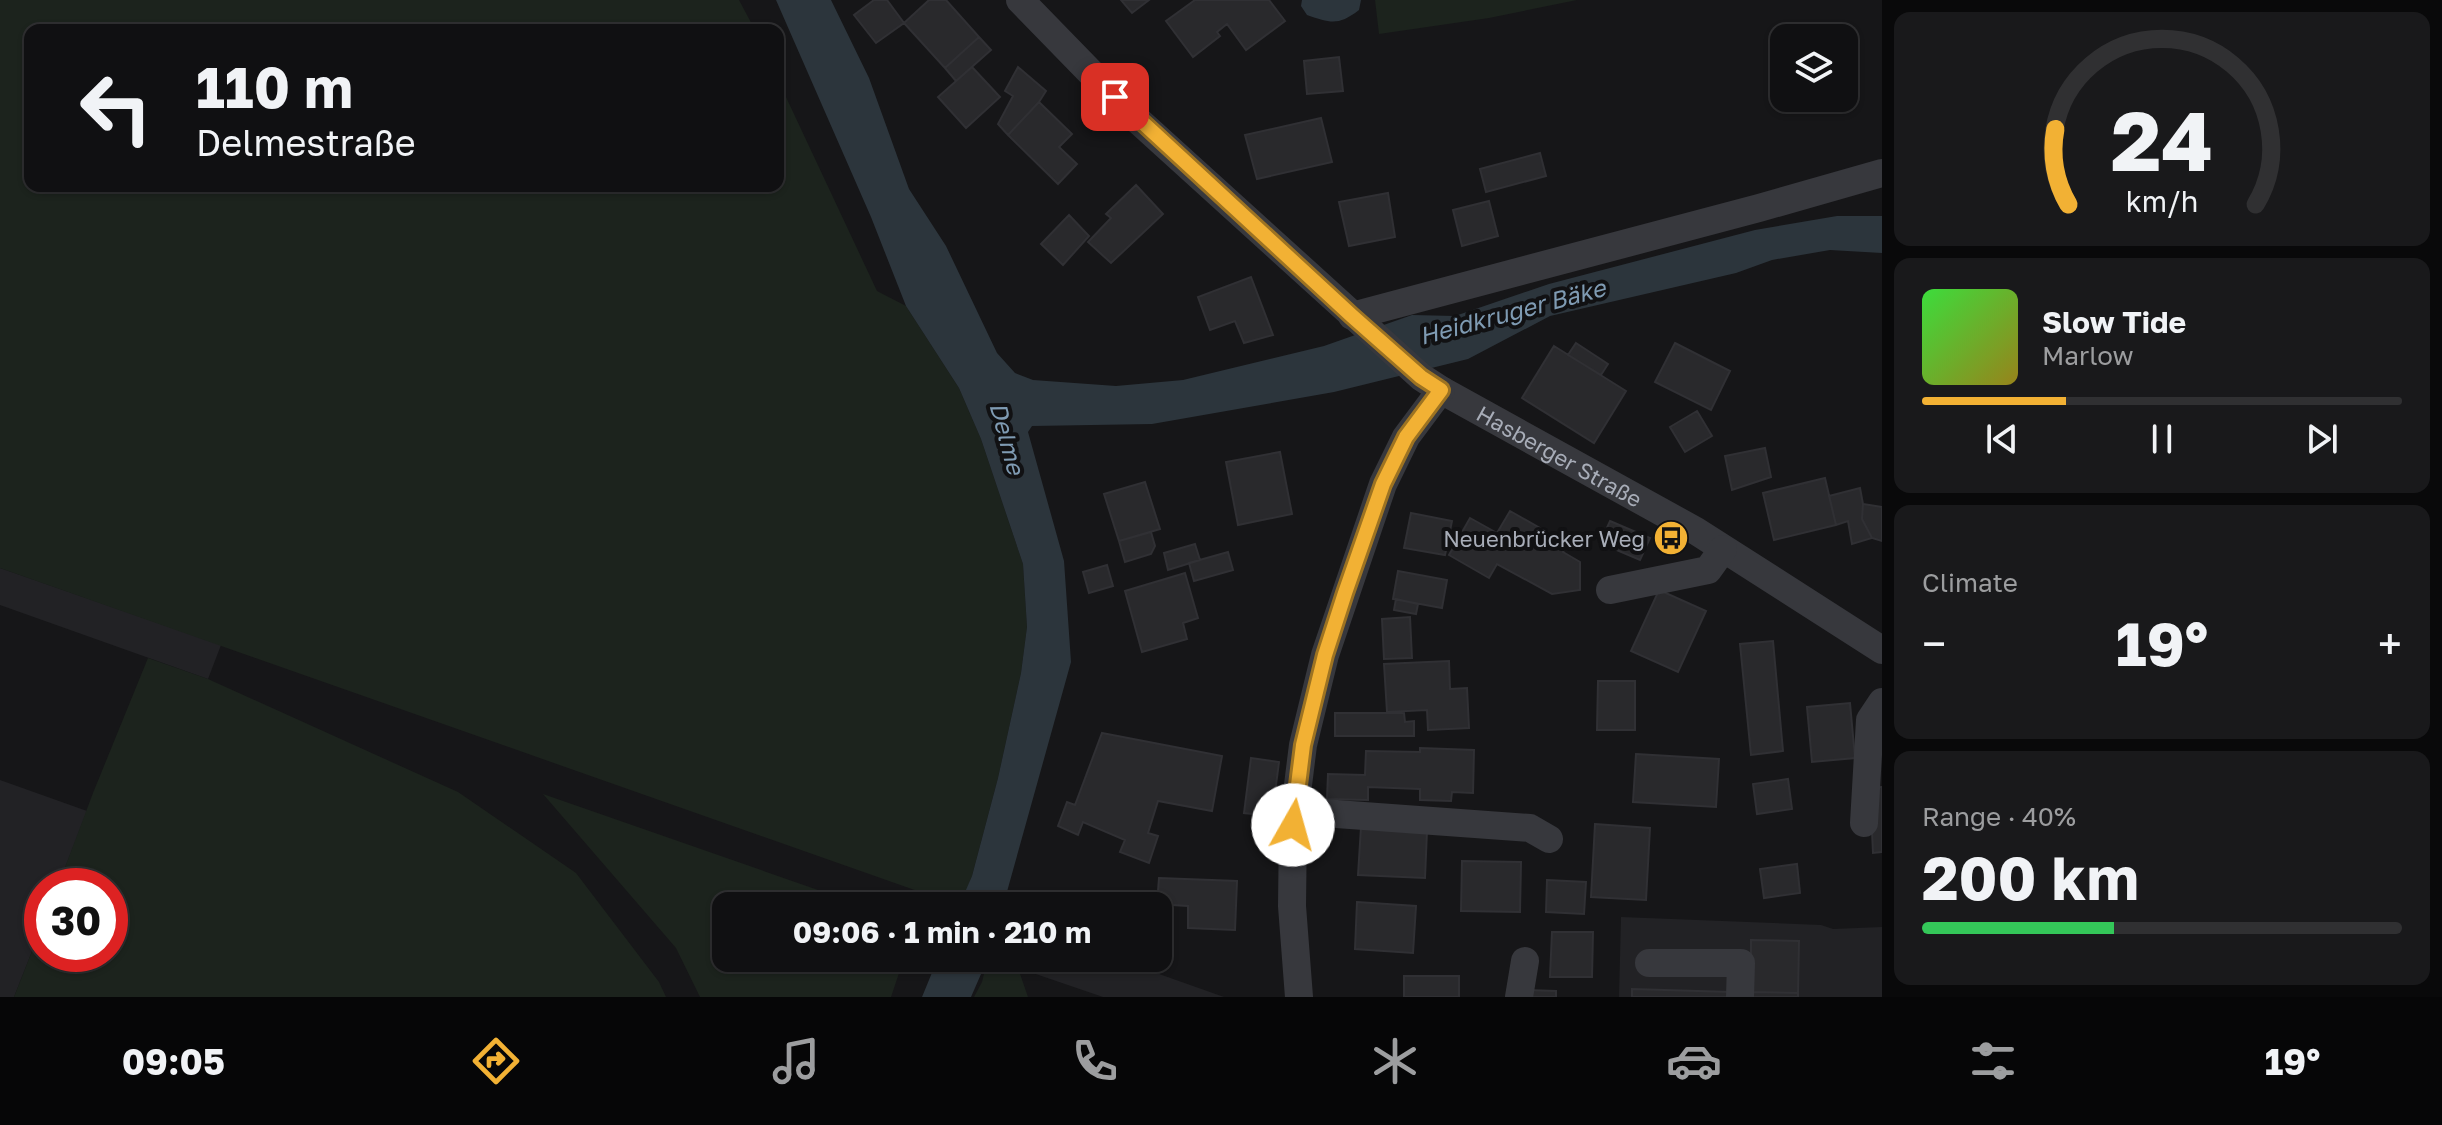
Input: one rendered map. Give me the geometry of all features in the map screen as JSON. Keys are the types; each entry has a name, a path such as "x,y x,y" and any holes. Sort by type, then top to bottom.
{"street":[{"name":"Hasberger Straße","path":"1020,0 1131,114 1431,384 1696,531 1882,650"},
{"path":"1352,316 1882,173"},
{"path":"1299,997 1292,906 1295,811 1303,745 1325,655 1383,484 1431,384"},
{"path":"1610,590 1708,570 1723,549"},
{"path":"1864,823 1870,720 1882,702"},
{"path":"1295,811 1530,828 1549,839"},
{"path":"1519,997 1525,961"},
{"path":"1649,963 1741,963 1740,997"}],"shaded area":[{"path":"0,0 739,0 752,24 24,24 24,192 784,192 784,93 877,291 906,306 959,388 981,439 1023,564 1027,627 1021,673 972,876 966,892 920,892 0,568"},
{"path":"1375,0 1577,0 1489,18 1379,34"},
{"path":"0,568 221,645 208,679 0,605"},
{"path":"148,658 208,679 458,792 576,873 659,982 666,997 14,997 24,972 128,972 128,868 65,868"},
{"path":"0,780 87,811 65,868 24,868 24,972 14,997 0,997"},
{"path":"543,794 824,892 712,892 712,972 899,972 891,997 700,997 676,948"},
{"path":"1621,917 1821,925 1833,929 1882,927 1882,997 1619,997"},
{"path":"984,972 1019,972 1028,997 974,997"},
{"path":"1030,972 1153,972 1224,997 1103,997"}],"water":[{"path":"776,0 831,0 869,78 909,189 946,246 997,353 1015,373 1033,380 1116,386 1183,380 1324,346 1412,315 1455,316 1549,284 1755,230 1837,216 1882,216 1882,253 1830,250 1772,260 1736,273 1550,316 1468,359 1334,392 1152,424 1032,426 1028,432 1064,561 1071,662 1007,892 965,892 998,778 1021,673 1027,627 1023,564 981,439 959,388 906,306 871,217"},
{"path":"1302,0 1361,0 1359,10 1334,22 1307,15 1301,6"},
{"path":"932,972 982,972 971,997 922,997"}],"building":[{"path":"874,0 887,0 904,23 876,43 854,15"},
{"path":"929,0 946,0 979,37 945,68 904,23"},
{"path":"1121,0 1149,0 1132,13"},
{"path":"1195,0 1269,0 1285,21 1246,50 1227,24 1217,32 1220,36 1193,57 1166,21"},
{"path":"979,37 991,50 956,81 945,68"},
{"path":"1339,57 1343,91 1307,94 1304,61"},
{"path":"972,67 1000,97 966,128 938,97"},
{"path":"1018,67 1046,91 1008,135 998,124 1013,96 1005,91"},
{"path":"1039,102 1072,134 1059,147 1077,164 1058,184 1008,135"},
{"path":"1321,118 1332,162 1257,179 1245,135"},
{"path":"1540,153 1546,176 1486,192 1480,169"},
{"path":"1136,185 1163,214 1111,263 1088,242 1111,218 1106,214"},
{"path":"1388,193 1395,237 1349,246 1339,202"},
{"path":"1489,201 1498,236 1462,246 1453,210"},
{"path":"1069,215 1089,236 1063,265 1041,244"},
{"path":"1251,277 1273,335 1244,343 1235,321 1210,330 1198,297"},
{"path":"1576,343 1608,364 1601,375 1568,355"},
{"path":"1675,343 1730,371 1711,410 1655,382"},
{"path":"1554,346 1626,391 1594,443 1522,398"},
{"path":"1697,411 1712,436 1685,452 1670,427"},
{"path":"1765,448 1771,477 1732,490 1725,456"},
{"path":"1280,452 1292,514 1238,525 1226,462"},
{"path":"1825,478 1836,525 1774,540 1763,493"},
{"path":"1145,482 1160,529 1119,541 1104,494"},
{"path":"1860,488 1862,519 1872,538 1852,544 1848,521 1836,525 1829,496"},
{"path":"1863,504 1882,507 1882,541 1872,538 1862,519"},
{"path":"1510,511 1568,544 1563,552 1580,562 1580,590 1552,594 1497,564 1489,578 1449,555 1470,518 1497,533"},
{"path":"1411,513 1452,521 1445,555 1404,548"},
{"path":"1610,521 1650,538 1640,560 1600,543"},
{"path":"1151,532 1155,546 1151,554 1125,562 1119,541"},
{"path":"1195,544 1200,560 1168,570 1164,553"},
{"path":"1228,552 1233,570 1194,581 1189,563"},
{"path":"1107,565 1113,586 1089,593 1083,572"},
{"path":"1398,571 1447,580 1442,608 1393,599"},
{"path":"1185,573 1198,618 1183,623 1187,639 1142,652 1125,591"},
{"path":"1659,590 1706,611 1678,672 1631,651"},
{"path":"1396,599 1418,604 1416,614 1394,610"},
{"path":"1410,617 1412,658 1384,659 1382,619"},
{"path":"1773,641 1783,751 1751,755 1740,644"},
{"path":"1449,661 1450,689 1467,688 1469,728 1428,730 1427,710 1387,712 1384,664"},
{"path":"1598,681 1635,681 1635,730 1597,730"},
{"path":"1850,703 1855,758 1812,762 1807,707"},
{"path":"1335,713 1404,713 1405,722 1414,721 1414,736 1335,736"},
{"path":"1102,733 1222,756 1212,811 1158,801 1148,833 1158,836 1149,863 1120,852 1125,840 1083,822 1078,835 1058,826 1067,802 1075,805"},
{"path":"1420,748 1474,750 1473,793 1452,792 1451,801 1420,800 1420,789 1368,787 1368,800 1327,799 1328,774 1365,775 1366,751 1420,752"},
{"path":"1636,754 1719,759 1716,807 1633,802"},
{"path":"1251,758 1279,762 1272,816 1244,813"},
{"path":"1788,779 1792,809 1757,814 1753,784"},
{"path":"1882,787 1882,852 1873,853 1870,788"},
{"path":"1595,824 1650,828 1646,900 1591,897"},
{"path":"1361,827 1427,831 1425,878 1358,875"},
{"path":"1462,861 1521,862 1520,912 1461,911"},
{"path":"1797,864 1800,893 1764,898 1760,869"},
{"path":"1159,878 1237,881 1235,930 1188,928 1188,906 1172,905 1172,892 1158,892"},
{"path":"1547,880 1586,882 1584,914 1546,912"},
{"path":"1357,902 1416,906 1413,953 1355,949"},
{"path":"1552,932 1593,932 1592,977 1550,977"},
{"path":"1751,940 1799,941 1798,993 1751,992"},
{"path":"1404,976 1459,976 1459,997 1404,997"},
{"path":"1632,989 1730,992 1729,997 1632,997"},
{"path":"1526,990 1556,991 1556,997 1526,997"},
{"path":"1751,992 1798,993 1798,997 1751,997"}],"place":[{"name":"Neuenbrücker Weg","path":"1671,538"}],"route":[{"path":"1115,97 1352,316 1421,377 1441,390 1406,437 1383,484 1345,593 1325,655 1303,745 1293,825"}],"water label":[{"name":"Heidkruger Bäke","path":"1512,311"},
{"name":"Delme","path":"1008,438"}]}
